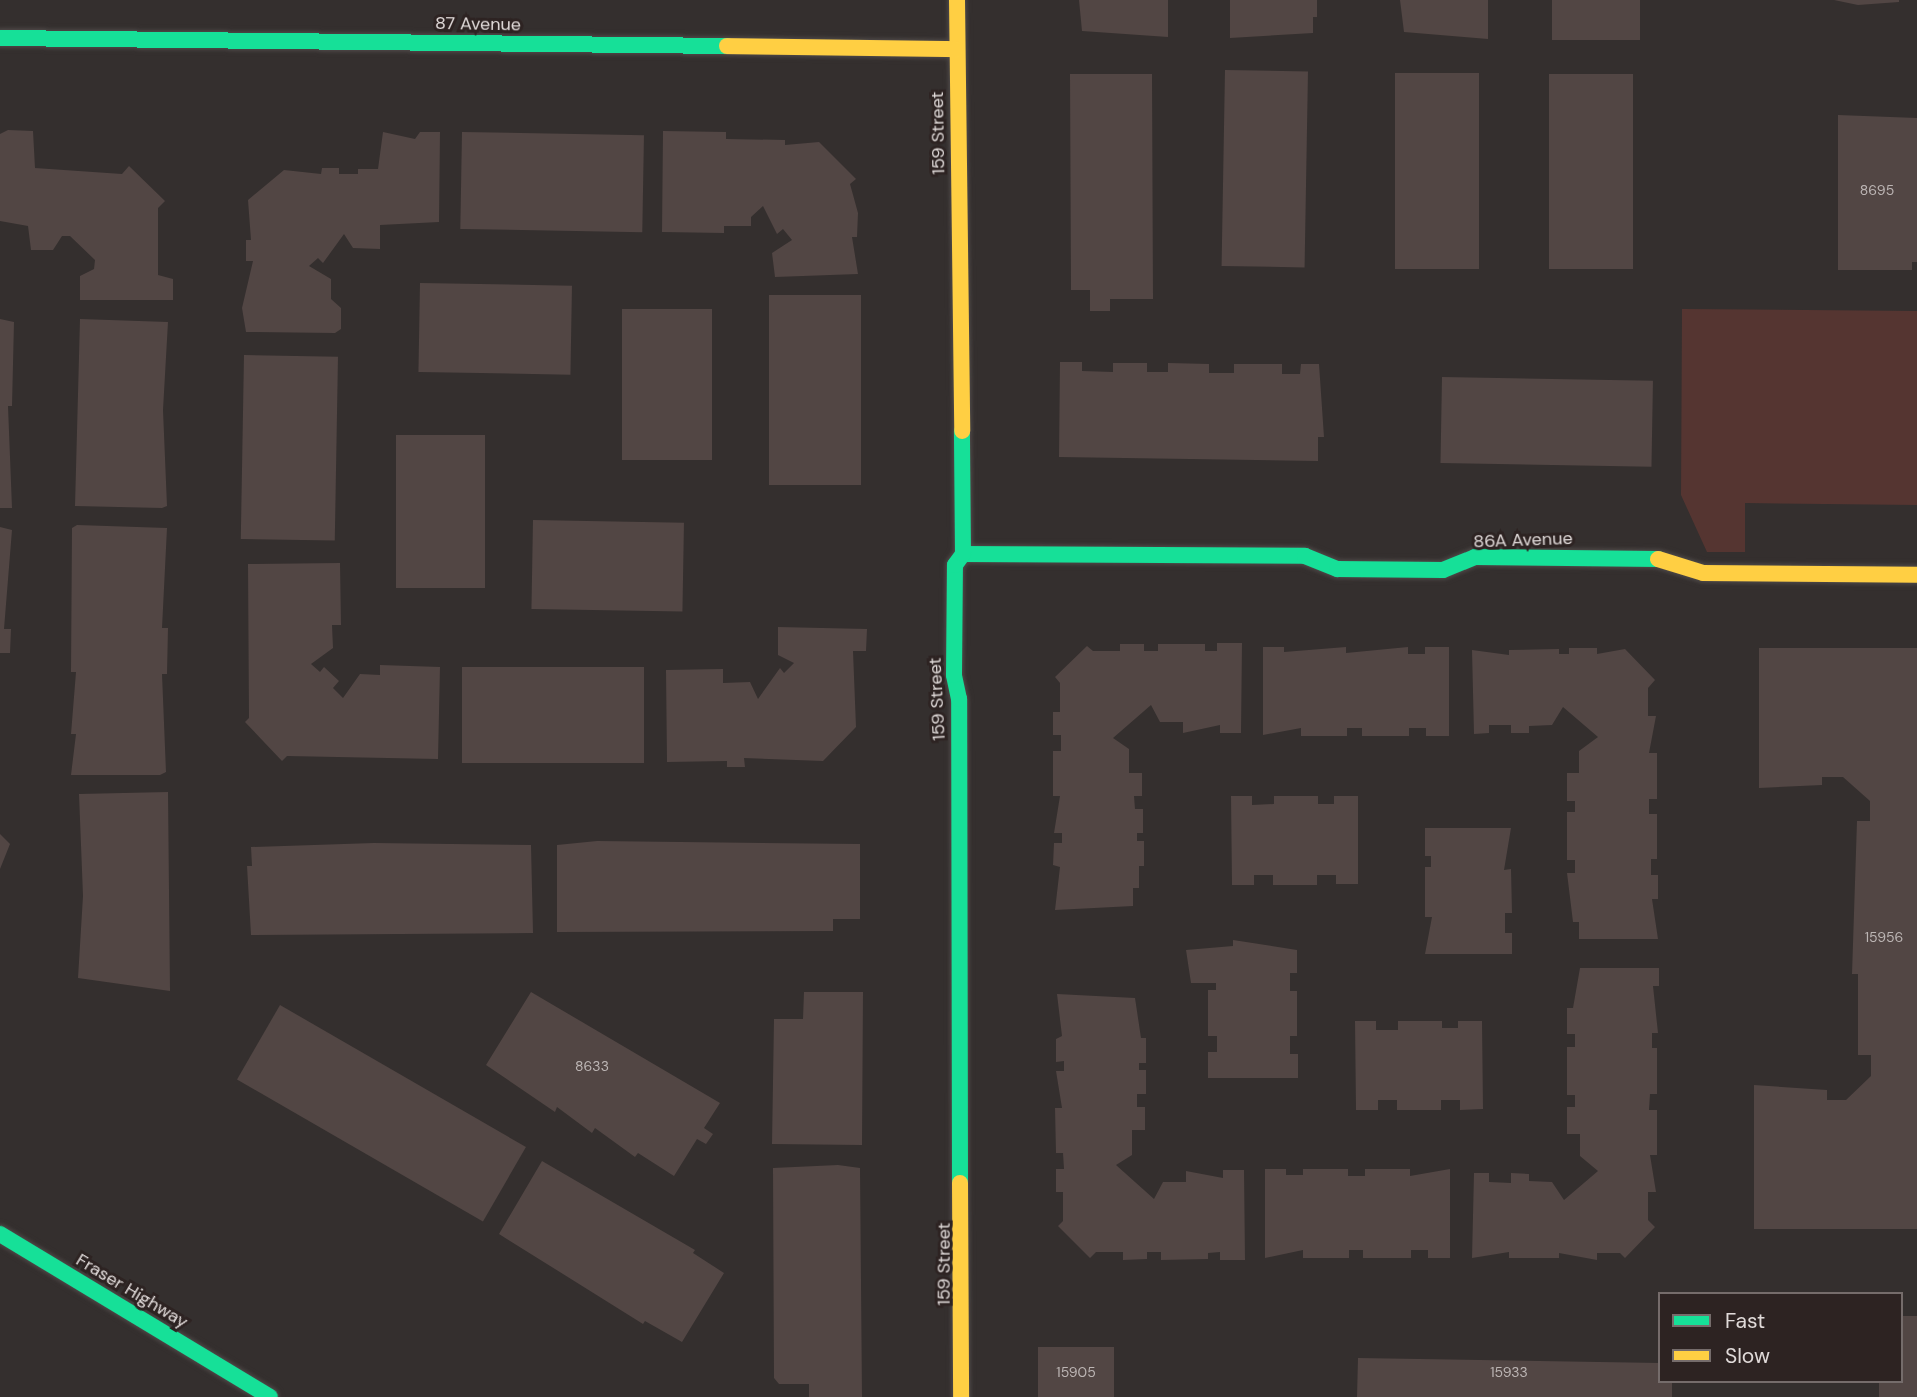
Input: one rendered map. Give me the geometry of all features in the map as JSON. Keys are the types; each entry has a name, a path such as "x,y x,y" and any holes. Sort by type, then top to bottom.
{"street":[{"name":"159 Street","path":"957,0 963,554 956,565 954,675 959,699 961,1397"},
{"name":"87 Avenue","path":"0,38 956,49"},
{"name":"86A Avenue","path":"963,554 1306,556 1337,569 1443,570 1475,557 1669,559 1703,573 1917,575"},
{"name":"Fraser Highway","path":"0,1234 270,1397"},
{"name":"Fraser Highway","path":"244,1381 293,1397"}],"shaded area":[{"path":"1682,309 1917,311 1917,505 1745,503 1745,552 1707,552 1681,495"}],"building":[{"path":"1079,0 1168,0 1168,37 1082,31"},
{"path":"1230,0 1317,0 1313,33 1230,38"},
{"path":"1400,0 1488,0 1488,39 1404,32"},
{"path":"1552,0 1640,0 1640,40 1552,40"},
{"path":"1834,0 1899,0 1899,2 1858,5"},
{"path":"1225,70 1308,71 1305,267 1222,266"},
{"path":"1395,73 1479,73 1479,269 1395,269"},
{"path":"1070,74 1152,74 1153,299 1110,299 1110,311 1090,311 1090,290 1071,290"},
{"path":"1549,74 1633,74 1633,269 1549,269"},
{"path":"1838,115 1917,118 1917,262 1912,262 1912,270 1838,270"},
{"path":"8,130 33,131 35,168 122,174 129,166 165,201 158,208 158,275 173,279 173,300 80,300 80,276 94,269 95,260 70,236 62,236 53,250 31,250 28,226 0,221 0,134"},
{"path":"663,131 726,132 726,139 785,140 785,145 819,142 856,179 850,184 858,213 857,237 852,237 858,274 775,277 772,253 792,240 783,229 777,234 763,206 751,217 751,226 724,226 724,233 662,232"},
{"path":"383,132 415,139 420,132 440,132 439,222 380,225 380,249 353,248 344,234 323,263 318,258 309,266 331,279 331,299 341,308 341,329 335,333 246,332 242,308 253,261 246,261 246,240 251,240 248,200 284,170 321,174 322,168 339,168 339,174 358,174 358,169 378,169"},
{"path":"462,132 644,135 642,232 460,229"},
{"path":"420,283 572,286 570,375 418,372"},
{"path":"769,295 861,295 861,485 769,485"},
{"path":"622,309 712,309 712,460 622,460"},
{"path":"0,319 14,322 12,406 8,406 12,508 0,508"},
{"path":"80,319 168,322 163,410 167,506 75,506"},
{"path":"244,355 338,357 335,541 241,539"},
{"path":"1060,362 1082,362 1082,371 1113,372 1113,363 1147,363 1147,372 1168,372 1168,363 1209,364 1209,373 1234,373 1234,364 1282,364 1282,374 1300,374 1301,364 1319,364 1324,437 1318,437 1318,461 1059,457"},
{"path":"1442,377 1653,381 1651,467 1440,463"},
{"path":"396,435 485,435 485,588 396,588"},
{"path":"533,520 684,523 682,612 531,609"},
{"path":"77,525 167,528 162,628 168,628 167,674 162,674 166,772 160,775 71,775 76,734 71,734 76,672 71,672 72,528"},
{"path":"0,527 12,530 4,629 11,629 10,653 0,653"},
{"path":"340,563 341,625 332,625 333,648 311,664 320,672 324,667 339,681 333,688 343,698 360,674 380,675 380,665 440,667 438,759 287,756 282,761 245,722 249,718 248,564"},
{"path":"778,627 867,629 866,651 853,651 856,727 823,761 744,758 745,767 727,767 727,761 667,762 666,670 723,669 723,683 750,682 758,699 780,668 784,673 794,663 778,655"},
{"path":"1217,643 1242,643 1241,733 1220,733 1220,725 1183,733 1183,722 1160,722 1151,705 1113,738 1129,749 1129,773 1142,773 1142,796 1134,796 1135,809 1143,809 1143,833 1137,833 1137,841 1144,841 1144,866 1139,866 1139,888 1133,888 1133,906 1055,910 1060,867 1053,865 1054,843 1062,843 1062,833 1054,833 1060,796 1053,796 1053,751 1061,751 1061,735 1053,735 1053,712 1060,712 1060,683 1055,677 1087,646 1093,651 1120,651 1120,644 1144,644 1144,651 1158,651 1158,644 1205,644 1205,651 1217,651"},
{"path":"1263,647 1284,647 1284,652 1346,647 1346,653 1408,647 1408,654 1425,654 1425,647 1449,647 1449,736 1426,736 1426,728 1409,728 1409,736 1362,736 1362,728 1347,728 1347,736 1301,736 1301,728 1263,735"},
{"path":"1569,648 1597,648 1597,654 1625,649 1655,680 1648,688 1648,716 1656,716 1649,753 1657,753 1657,799 1649,799 1649,814 1657,814 1657,859 1651,859 1651,875 1658,875 1658,899 1652,899 1658,939 1579,939 1579,922 1573,922 1567,873 1575,873 1575,860 1567,860 1567,812 1575,812 1575,801 1567,801 1567,773 1579,773 1579,751 1598,737 1563,707 1552,725 1529,726 1529,733 1511,733 1511,725 1489,725 1489,733 1474,734 1472,650 1509,655 1509,650 1559,649 1559,654 1569,654"},
{"path":"1759,648 1917,648 1917,1229 1754,1229 1754,1085 1827,1090 1827,1100 1846,1100 1871,1076 1871,1055 1858,1055 1858,974 1852,974 1857,821 1870,821 1870,801 1843,777 1822,777 1822,785 1759,788"},
{"path":"462,667 644,667 644,763 462,763"},
{"path":"168,792 170,991 78,978 83,896 79,794"},
{"path":"1231,796 1252,796 1252,805 1274,804 1274,796 1318,796 1318,804 1334,804 1334,796 1358,796 1358,884 1336,884 1336,875 1317,875 1317,885 1273,885 1273,875 1254,875 1254,885 1232,885"},
{"path":"1425,828 1511,828 1504,870 1511,869 1512,913 1505,913 1505,933 1512,933 1512,954 1425,954 1432,917 1425,917 1425,867 1431,867 1431,856 1425,856"},
{"path":"0,834 10,844 0,869"},
{"path":"597,841 860,844 860,919 833,919 833,931 557,932 557,845"},
{"path":"374,843 531,845 533,933 251,935 247,866 252,866 251,847"},
{"path":"1233,940 1297,950 1297,973 1290,973 1290,991 1297,991 1297,1036 1290,1036 1290,1054 1298,1054 1298,1078 1208,1078 1208,1052 1217,1052 1217,1036 1208,1036 1208,990 1216,990 1216,983 1191,983 1186,950 1233,946"},
{"path":"1580,968 1659,968 1659,986 1653,986 1658,1033 1652,1033 1652,1048 1657,1048 1657,1094 1650,1094 1649,1110 1657,1110 1657,1155 1650,1155 1656,1192 1648,1192 1648,1220 1655,1227 1625,1258 1620,1253 1597,1253 1597,1260 1559,1253 1559,1258 1509,1258 1509,1252 1472,1258 1474,1173 1489,1173 1489,1182 1511,1183 1511,1173 1529,1174 1529,1181 1552,1182 1564,1200 1598,1171 1580,1156 1580,1134 1567,1134 1567,1107 1575,1107 1575,1095 1567,1095 1567,1047 1575,1047 1575,1034 1567,1034 1567,1008 1573,1008"},
{"path":"531,992 720,1103 704,1128 713,1134 706,1144 697,1139 674,1176 638,1153 635,1157 595,1128 592,1133 557,1107 555,1112 486,1065"},
{"path":"804,992 863,992 862,1145 772,1144 774,1019 803,1019"},
{"path":"1057,994 1135,998 1141,1038 1146,1038 1146,1063 1139,1063 1139,1070 1146,1070 1146,1094 1137,1094 1137,1107 1145,1107 1145,1130 1132,1130 1132,1155 1116,1165 1154,1199 1163,1182 1186,1182 1186,1171 1223,1178 1223,1170 1244,1170 1245,1260 1220,1260 1220,1252 1208,1253 1208,1259 1161,1260 1161,1252 1147,1252 1147,1259 1123,1260 1123,1252 1096,1252 1090,1258 1058,1226 1063,1221 1063,1192 1056,1192 1056,1169 1064,1169 1063,1153 1056,1153 1055,1108 1062,1108 1056,1071 1064,1071 1064,1061 1056,1062 1056,1039 1062,1036"},
{"path":"280,1005 526,1147 483,1221 237,1079"},
{"path":"1355,1021 1376,1021 1376,1030 1398,1030 1398,1021 1442,1021 1442,1028 1458,1028 1458,1021 1482,1021 1483,1109 1460,1110 1460,1100 1441,1100 1441,1110 1397,1110 1397,1100 1378,1100 1378,1110 1356,1110"},
{"path":"542,1161 695,1250 693,1253 724,1273 682,1342 645,1321 643,1324 499,1234"},
{"path":"838,1165 860,1168 862,1397 809,1397 809,1384 779,1384 774,1378 773,1168"},
{"path":"1265,1169 1286,1169 1286,1175 1303,1175 1303,1169 1348,1169 1348,1176 1365,1176 1365,1169 1410,1169 1410,1176 1450,1169 1450,1258 1428,1258 1428,1250 1411,1250 1411,1258 1363,1258 1363,1250 1349,1250 1349,1258 1303,1258 1303,1250 1265,1258"},
{"path":"1903,1316 1917,1316 1917,1397 1879,1397 1879,1383 1903,1383"},
{"path":"1038,1347 1114,1347 1114,1397 1038,1397"},
{"path":"1358,1358 1658,1363 1658,1383 1672,1383 1672,1397 1357,1397"}],"traffic: fast":[{"path":"0,38 727,46"},
{"path":"960,1183 959,699 954,675 955,565 963,554 962,431"},
{"path":"963,554 1305,556 1337,569 1443,570 1475,557 1658,559"},
{"path":"0,1234 270,1397"}],"traffic: slow":[{"path":"957,0 962,431"},
{"path":"727,46 956,49"},
{"path":"1658,559 1703,573 1917,575"},
{"path":"960,1183 961,1397"}]}
